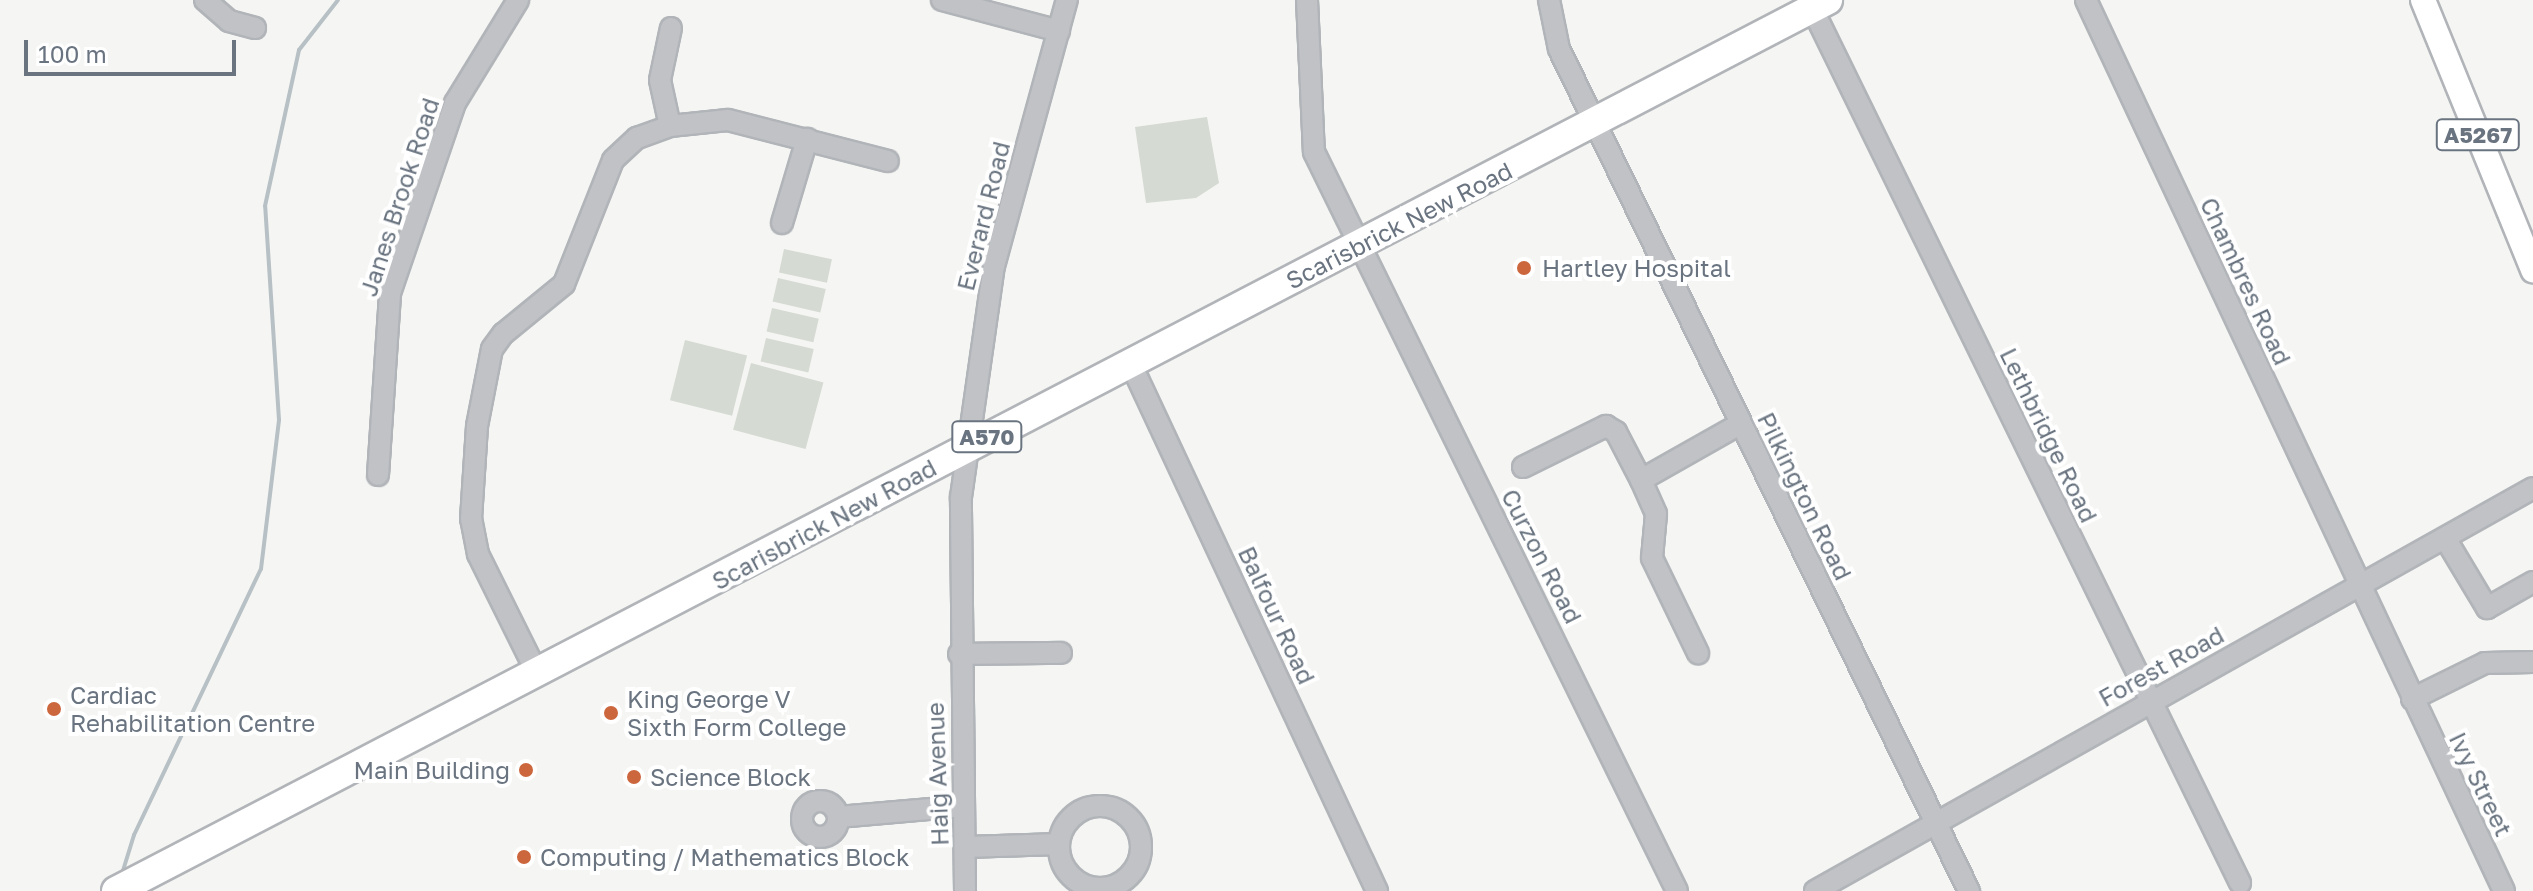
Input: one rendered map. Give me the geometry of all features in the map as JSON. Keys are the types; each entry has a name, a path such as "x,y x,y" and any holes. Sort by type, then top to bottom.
{"highway":[{"name":"Scarisbrick New Road","path":"116,891 1130,362 1595,124 1820,4"}],"main road":[{"name":"A5267","path":"2423,0 2533,270"}],"street":[{"path":"205,0 229,21 255,28"},
{"name":"Janes Brook Road","path":"378,475 390,293 455,103 518,0"},
{"path":"942,0 1059,31"},
{"name":"Everard Road","path":"967,447 994,266 1067,0"},
{"name":"Curzon Road","path":"1307,0 1314,152 1677,891"},
{"name":"Pilkington Road","path":"1549,0 1559,49 1969,891"},
{"name":"Chambres Road","path":"2086,0 2412,699"},
{"name":"Lethbridge Road","path":"1820,4 2150,702 2240,883"},
{"path":"670,126 660,80 671,28"},
{"path":"537,673 478,554 471,519 487,369 503,334 564,284 613,160 637,138 670,126 728,120 888,161"},
{"path":"782,223 807,139"},
{"name":"Balfour Road","path":"1130,362 1377,891"},
{"path":"1641,480 1740,424"},
{"path":"1523,467 1606,426 1616,432 1656,514 1652,558 1698,653"},
{"name":"Haig Avenue","path":"965,891 959,654 967,447"},
{"name":"Forest Road","path":"1815,891 2533,488"},
{"path":"2445,538 2487,608 2533,582"},
{"path":"959,654 1061,653"},
{"path":"2412,699 2485,663 2533,662"},
{"name":"Ivy Street","path":"2412,699 2504,891"},
{"path":"838,817 963,806"},
{"path":"1096,806 1124,813 1140,836 1142,850 1138,864 1121,888 1082,885 1064,868 1059,844 1062,830 1082,809 1096,806"},
{"path":"966,847 1059,844"}],"shaded area":[{"path":"1207,117 1219,183 1196,198 1146,203 1135,127"},
{"path":"784,249 832,259 827,283 779,272"},
{"path":"778,278 826,289 820,312 773,301"},
{"path":"772,308 819,319 813,342 767,331"},
{"path":"766,338 814,349 808,372 761,361"},
{"path":"685,340 747,355 732,416 670,400"},
{"path":"751,363 823,382 806,449 733,430"}],"waterway":[{"path":"121,877 134,835 261,569 279,420 265,206 299,50 338,0"}],"place":[{"name":"Hartley Hospital","path":"1524,268"},
{"name":"Cardiac Rehabilitation Centre","path":"54,709"},
{"name":"King George V Sixth Form College","path":"611,713"},
{"name":"Main Building","path":"526,770"},
{"name":"Science Block","path":"634,777"},
{"name":"Computing / Mathematics Block","path":"524,857"}]}
